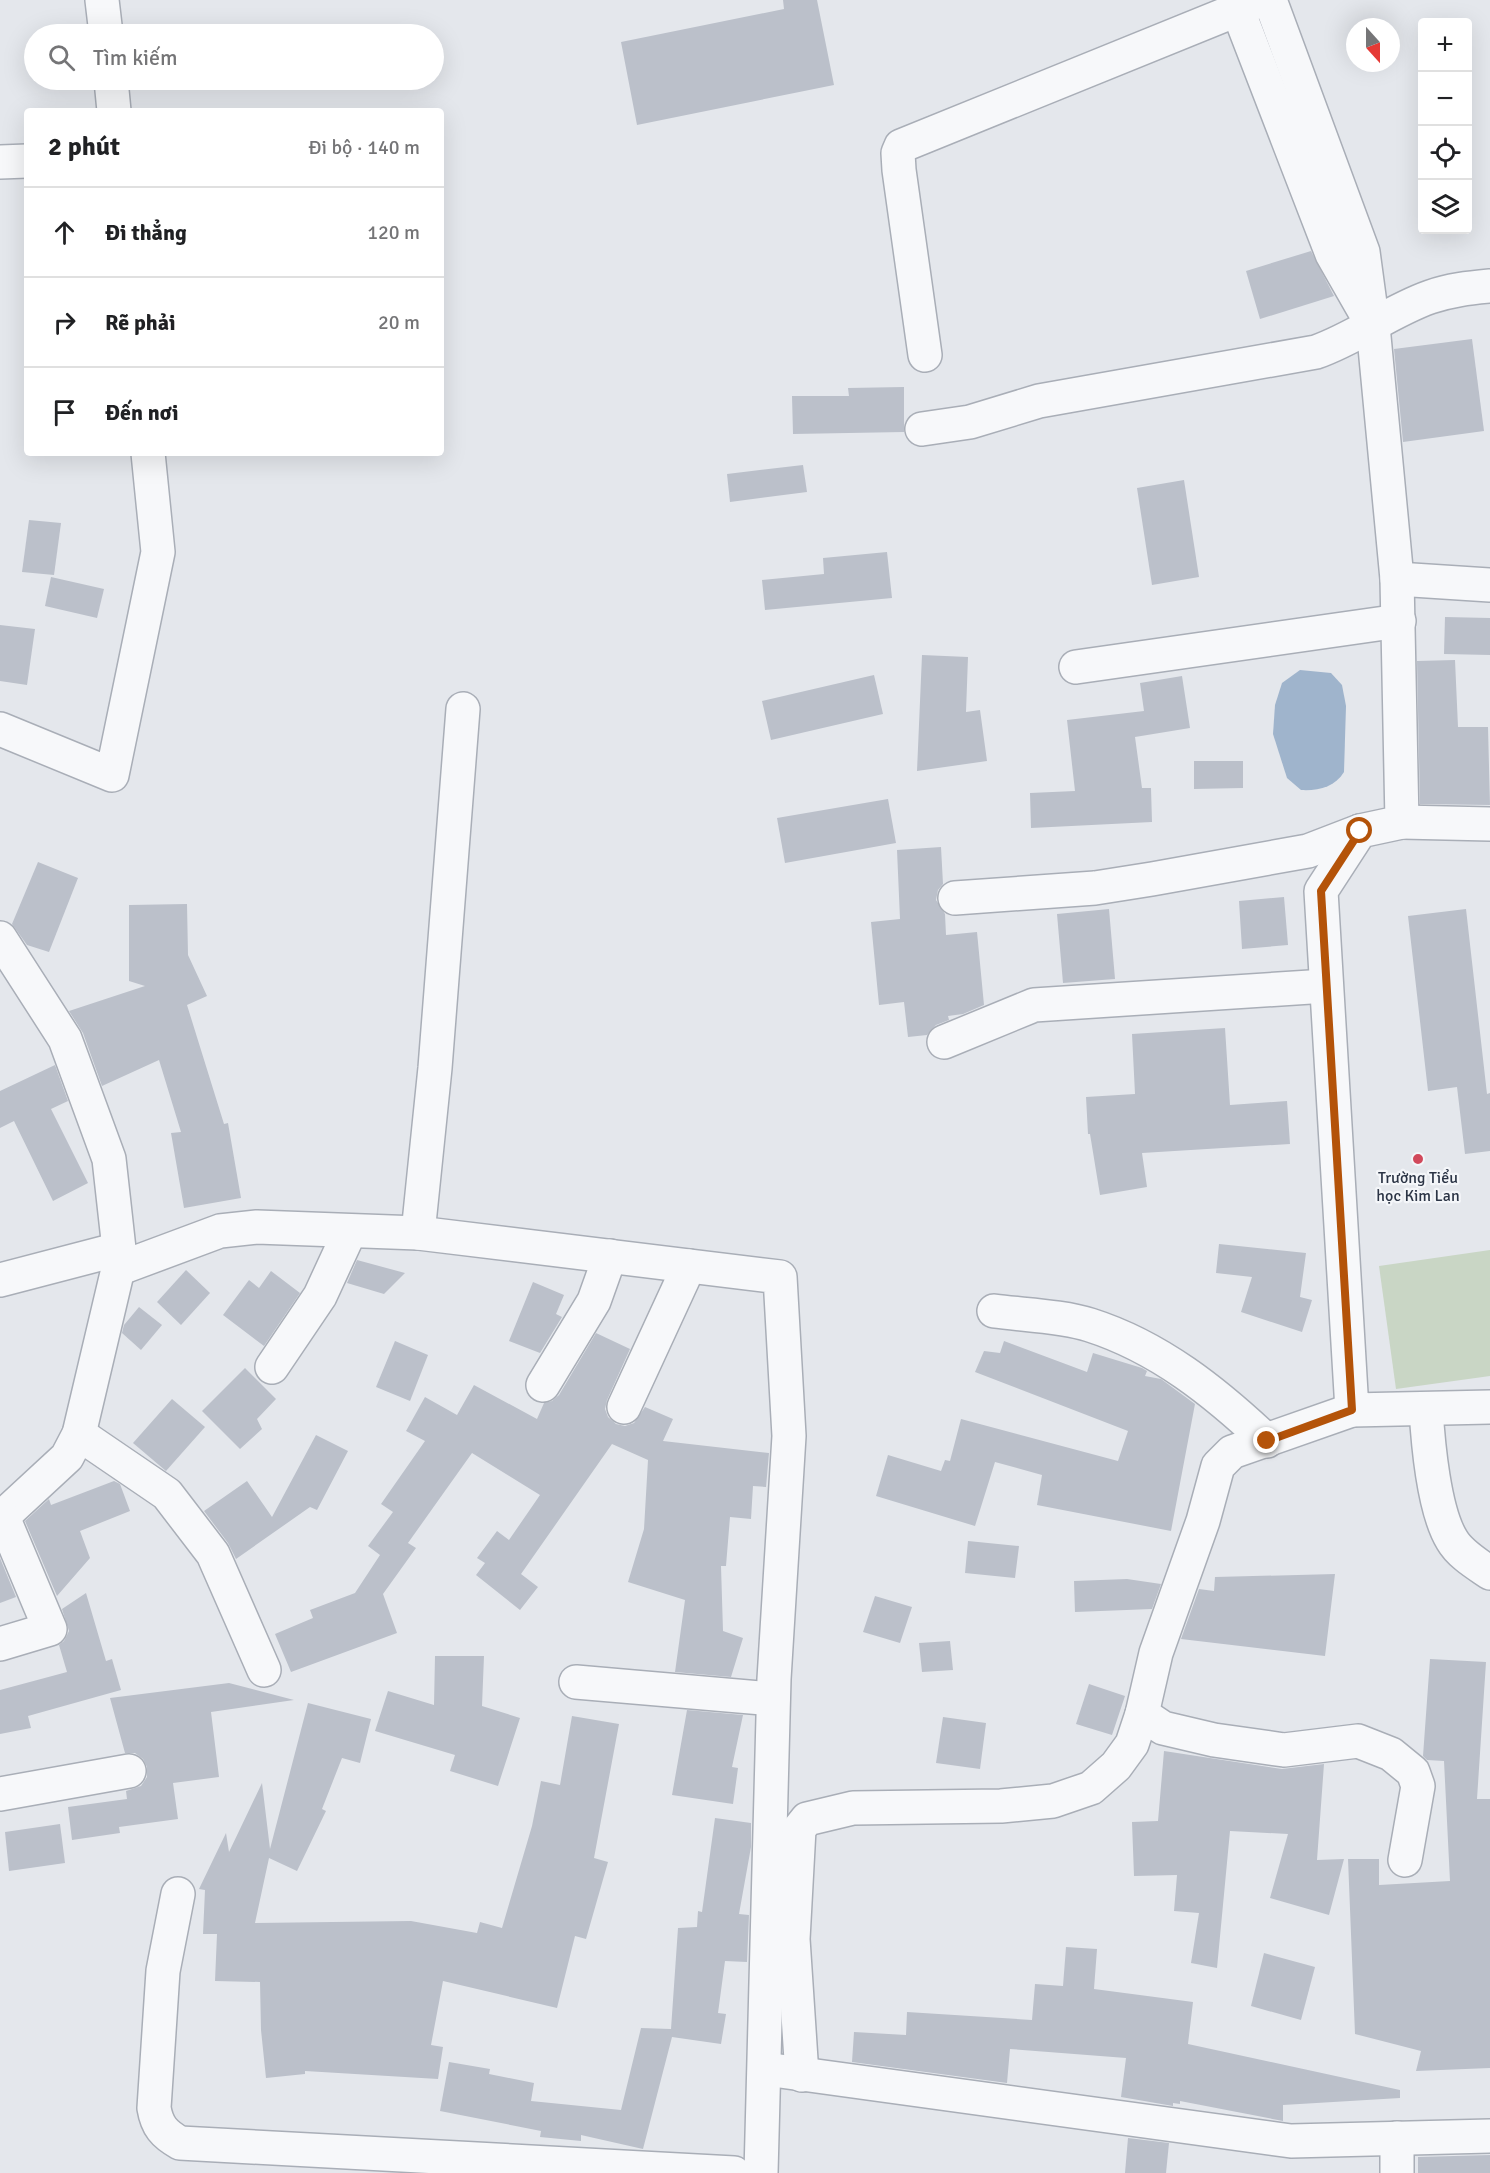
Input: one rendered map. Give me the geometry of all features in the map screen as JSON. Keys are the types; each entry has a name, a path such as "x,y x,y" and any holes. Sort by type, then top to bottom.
{"street":[{"path":"102,0 105,24"},
{"path":"1270,0 1362,252 1373,326 1397,579 1402,822"},
{"path":"925,355 899,170 898,153 901,146 1244,4 1332,254 1373,326"},
{"path":"112,90 114,108"},
{"path":"0,162 24,161"},
{"path":"922,429 970,422 1039,401 1316,352 1429,297 1459,289 1490,286"},
{"path":"0,729 112,775 158,552 148,456"},
{"path":"1397,579 1490,585"},
{"path":"1076,667 1399,621"},
{"path":"418,1233 435,1068 463,709"},
{"path":"955,898 1095,888 1152,879 1308,851 1360,831 1402,822 1490,824"},
{"path":"1352,1410 1321,891 1360,831"},
{"path":"0,938 66,1039 109,1159 118,1259 79,1434 66,1457 1,1518 50,1629 0,1644"},
{"path":"944,1042 1035,1005 1326,986"},
{"path":"0,1280 118,1259 220,1231 257,1227 418,1233 780,1277 789,1436 773,1699 766,2069 761,2173"},
{"path":"272,1366 320,1296 350,1231"},
{"path":"543,1385 594,1301 610,1256"},
{"path":"624,1407 689,1266"},
{"path":"994,1311 1089,1324 1137,1343 1210,1390 1267,1441"},
{"path":"802,2075 793,1939 800,1829 807,1819 854,1808 1001,1806 1053,1801 1091,1788 1116,1766 1132,1744 1142,1714 1156,1653 1203,1521 1218,1466 1232,1452 1352,1410 1490,1407"},
{"path":"1426,1409 1428,1445 1445,1523 1452,1541 1473,1562 1490,1573"},
{"path":"79,1434 167,1494 213,1554 264,1670"},
{"path":"576,1682 773,1699"},
{"path":"1142,1714 1163,1728 1214,1740 1284,1750 1358,1741 1391,1754 1413,1772 1418,1786 1405,1860"},
{"path":"0,1794 129,1771"},
{"path":"771,1814 800,1829"},
{"path":"178,1894 163,1971 154,2108 157,2124 168,2136 180,2143 734,2173"},
{"path":"766,2069 1291,2141 1490,2136"},
{"path":"1397,2138 1397,2173"}],"green space":[{"path":"1490,1250 1490,1376 1396,1389 1379,1266"}],"water":[{"path":"1300,670 1331,673 1342,685 1346,706 1344,772 1331,785 1314,790 1301,790 1287,778 1273,734 1275,705 1282,683"}],"building":[{"path":"783,0 817,0 834,85 637,125 621,42 784,9"},
{"path":"1311,251 1334,296 1260,319 1246,271"},
{"path":"1472,339 1484,431 1403,442 1394,349"},
{"path":"904,387 904,432 793,434 792,396 849,396 848,388"},
{"path":"803,465 807,492 730,502 727,474"},
{"path":"1184,480 1199,577 1152,585 1137,488"},
{"path":"29,520 61,523 54,575 22,572"},
{"path":"887,552 892,598 765,610 762,580 824,574 823,558"},
{"path":"51,577 104,589 97,618 45,606"},
{"path":"1445,617 1490,618 1490,655 1444,654"},
{"path":"0,625 35,629 27,685 0,681"},
{"path":"922,655 968,657 966,712 980,710 987,761 917,771"},
{"path":"1455,660 1458,727 1488,727 1490,805 1420,804 1417,661"},
{"path":"874,675 883,714 771,740 762,701"},
{"path":"1182,676 1190,728 1135,737 1142,788 1151,788 1152,822 1031,828 1030,793 1075,791 1067,720 1144,711 1140,683"},
{"path":"1194,761 1243,761 1243,788 1194,789"},
{"path":"888,799 896,843 785,863 777,818"},
{"path":"941,847 943,884 938,890 936,900 945,914 946,935 977,932 984,1005 963,1014 948,1016 949,1020 936,1025 927,1035 908,1037 904,1002 879,1005 871,922 900,919 897,850"},
{"path":"38,862 78,878 49,952 27,945 12,924"},
{"path":"1284,897 1288,945 1242,949 1239,901"},
{"path":"187,904 188,955 207,996 187,1005 224,1124 228,1123 241,1198 184,1208 171,1133 181,1132 159,1060 102,1086 83,1033 69,1011 145,986 129,981 129,905"},
{"path":"1109,909 1115,979 1063,983 1057,914"},
{"path":"1466,909 1487,1094 1490,1093 1490,1151 1465,1154 1457,1087 1428,1091 1408,916"},
{"path":"1225,1028 1230,1105 1287,1101 1290,1144 1142,1153 1147,1187 1100,1195 1090,1134 1088,1134 1086,1097 1135,1094 1132,1034"},
{"path":"55,1065 68,1101 51,1109 88,1183 53,1201 14,1121 0,1128 0,1091"},
{"path":"1219,1244 1306,1253 1300,1297 1312,1300 1302,1332 1241,1312 1252,1277 1216,1273"},
{"path":"357,1260 405,1273 384,1294 347,1283"},
{"path":"186,1270 210,1293 181,1325 157,1302"},
{"path":"271,1271 300,1293 264,1346 223,1315 249,1280 259,1288"},
{"path":"533,1282 564,1295 556,1314 562,1317 540,1353 509,1341"},
{"path":"139,1307 162,1325 141,1350 122,1333 124,1325"},
{"path":"596,1333 630,1349 605,1409 608,1417 616,1424 625,1426 634,1423 645,1407 673,1419 663,1441 769,1453 766,1487 753,1486 751,1519 730,1517 726,1566 721,1566 723,1631 743,1638 731,1677 675,1672 685,1600 628,1582 644,1529 648,1460 612,1444 521,1574 538,1587 520,1610 476,1575 485,1563 477,1558 497,1531 509,1540 540,1495 472,1453 408,1543 416,1548 383,1594 397,1633 291,1672 275,1634 313,1618 310,1610 355,1593 380,1555 368,1546 393,1512 381,1504 425,1441 406,1431 425,1397 457,1415 474,1385 537,1419 544,1403 552,1401 559,1395"},
{"path":"395,1341 428,1355 410,1401 376,1387"},
{"path":"1004,1341 1087,1372 1093,1353 1142,1368 1147,1371 1145,1376 1161,1379 1195,1404 1171,1531 1037,1505 1042,1475 995,1462 975,1526 876,1496 888,1455 941,1471 945,1460 950,1461 961,1419 1118,1461 1128,1431 975,1372 984,1351 1000,1353"},
{"path":"245,1368 276,1399 257,1419 262,1429 240,1449 202,1411"},
{"path":"172,1399 205,1427 166,1471 133,1443"},
{"path":"316,1435 348,1451 317,1510 310,1507 236,1559 228,1543 204,1511 247,1481 272,1517"},
{"path":"114,1481 120,1484 130,1511 80,1531 90,1558 57,1596 25,1521 49,1499 51,1505"},
{"path":"968,1541 1019,1546 1015,1578 965,1573"},
{"path":"0,1558 16,1597 0,1603"},
{"path":"1335,1574 1325,1656 1181,1639 1199,1589 1214,1591 1215,1577"},
{"path":"1127,1579 1161,1584 1152,1609 1075,1612 1074,1581"},
{"path":"86,1593 106,1661 112,1659 121,1690 28,1716 31,1728 0,1734 0,1690 67,1672 59,1645 69,1631 62,1609"},
{"path":"875,1596 912,1607 900,1643 863,1632"},
{"path":"950,1641 953,1670 922,1672 919,1643"},
{"path":"435,1656 484,1656 482,1706 520,1718 498,1786 450,1771 455,1755 375,1731 388,1691 434,1705"},
{"path":"1430,1659 1486,1662 1477,1799 1490,1799 1490,2068 1416,2071 1421,2051 1355,2034 1348,1859 1379,1859 1379,1885 1450,1881 1444,1761 1427,1760 1423,1756"},
{"path":"229,1683 294,1700 211,1712 219,1777 173,1783 178,1819 119,1827 120,1833 72,1840 68,1807 127,1799 126,1791 141,1786 147,1777 147,1767 143,1759 135,1753 125,1753 110,1698"},
{"path":"1089,1684 1125,1696 1112,1735 1076,1724"},
{"path":"308,1703 371,1719 360,1763 342,1758 322,1809 326,1811 297,1871 269,1858 255,1923 411,1921 477,1933 480,1922 502,1928 532,1826 541,1781 560,1785 572,1716 619,1724 594,1858 608,1862 586,1939 575,1936 557,2008 443,1981 431,2045 443,2047 438,2079 305,2071 305,2074 266,2078 261,2030 260,1982 215,1981 217,1934 203,1934 205,1890 199,1889 226,1833 229,1852 262,1783 270,1849"},
{"path":"687,1710 743,1715 732,1767 738,1768 733,1804 672,1795"},
{"path":"943,1717 986,1723 980,1769 936,1763"},
{"path":"1164,1751 1282,1769 1324,1764 1317,1860 1344,1859 1329,1915 1270,1898 1288,1834 1230,1831 1217,1968 1191,1963 1199,1913 1174,1911 1177,1875 1134,1876 1132,1822 1158,1821"},
{"path":"715,1818 751,1823 751,1847 739,1914 749,1915 747,1962 725,1961 718,2013 726,2014 721,2044 672,2037 643,2149 581,2135 581,2141 540,2137 541,2131 440,2111 449,2062 490,2069 489,2074 534,2083 531,2101 621,2110 641,2028 671,2029 678,1928 697,1927 698,1911 702,1912"},
{"path":"60,1824 65,1863 9,1871 5,1832"},
{"path":"1066,1947 1097,1949 1094,1989 1193,2002 1188,2044 1400,2090 1400,2098 1283,2105 1283,2121 1180,2101 1180,2104 1173,2103 1173,2106 1121,2097 1126,2058 1010,2049 1007,2083 852,2062 854,2032 906,2035 907,2012 1032,2020 1035,1984 1063,1986"},
{"path":"1264,1953 1315,1967 1301,2020 1251,2006"},
{"path":"1128,2138 1169,2143 1166,2173 1125,2173"},
{"path":"1490,2155 1490,2173 1418,2173 1418,2157"}],"place":[{"name":"Trường Tiểu học Kim Lan","path":"1418,1159"}],"route":[{"path":"1267,1441 1352,1410 1321,891 1360,831"}]}
